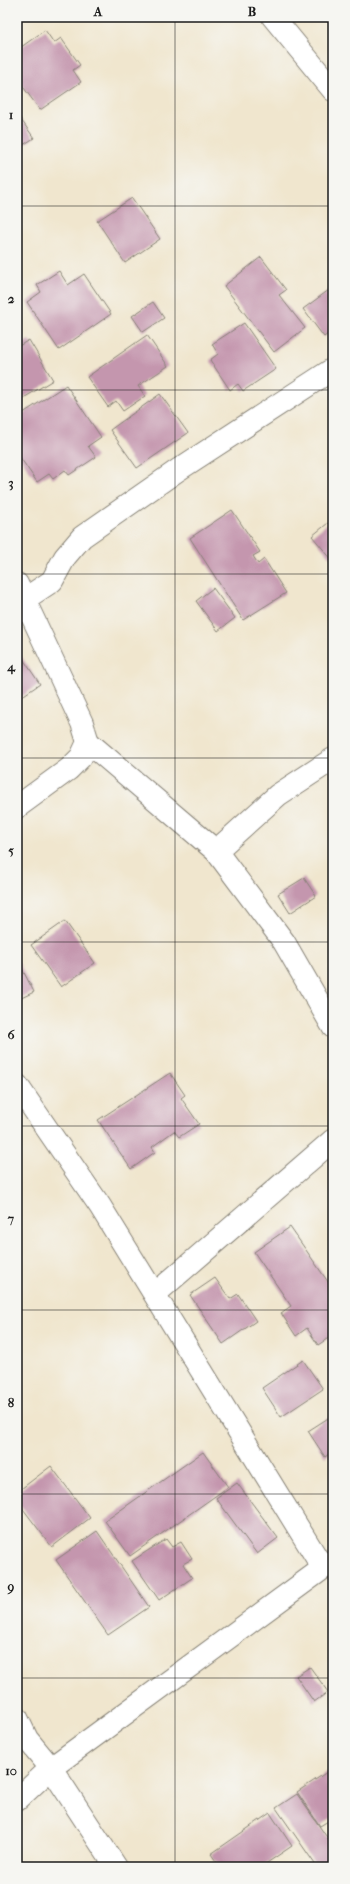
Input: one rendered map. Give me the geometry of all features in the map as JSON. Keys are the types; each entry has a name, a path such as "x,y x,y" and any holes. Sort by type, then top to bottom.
{"street":[{"path":"273,17 333,90"},
{"path":"333,370 178,470 82,537 65,557 52,581 21,591 82,723 88,742 216,851 284,942 333,1027"},
{"path":"17,807 69,769 81,757 88,742"},
{"path":"216,851 278,795 333,759"},
{"path":"17,1085 100,1206 328,1564 51,1768 17,1800"},
{"path":"155,1294 333,1140"},
{"path":"17,1718 27,1739 51,1768 116,1867"}],"building":[{"path":"45,30 54,43 61,38 80,65 73,70 81,82 40,110 21,84 17,87 17,50"},
{"path":"17,114 34,138 17,149"},
{"path":"132,198 160,239 125,263 97,221"},
{"path":"261,257 286,290 279,295 305,328 274,352 224,286"},
{"path":"59,271 68,285 84,274 111,314 59,350 27,302 41,292 37,285"},
{"path":"333,287 333,330 324,337 303,309"},
{"path":"153,302 164,318 143,332 132,316"},
{"path":"244,323 276,369 243,391 238,384 230,390 210,360 218,354 212,344"},
{"path":"147,335 168,366 138,386 145,396 123,411 116,401 108,407 87,377"},
{"path":"29,340 53,380 17,402 17,347"},
{"path":"66,385 101,437 88,446 96,457 69,475 65,470 53,479 49,474 37,482 17,453 17,417"},
{"path":"160,394 188,433 137,468 110,430"},
{"path":"232,510 260,552 253,556 258,564 264,559 286,593 243,620 190,538"},
{"path":"333,519 333,561 312,536"},
{"path":"213,588 235,618 218,631 196,601"},
{"path":"17,650 40,684 18,699 17,698"},
{"path":"304,878 316,896 290,913 278,894"},
{"path":"65,921 95,963 61,987 31,945"},
{"path":"17,959 34,992 17,1000"},
{"path":"170,1073 185,1095 181,1098 199,1124 179,1137 174,1131 152,1147 155,1152 131,1169 98,1120"},
{"path":"290,1227 333,1289 333,1335 318,1345 307,1328 296,1336 281,1313 291,1306 254,1252"},
{"path":"215,1278 230,1299 238,1294 256,1321 223,1344 190,1295"},
{"path":"303,1360 323,1389 281,1417 262,1388"},
{"path":"333,1415 333,1451 325,1457 308,1431"},
{"path":"203,1452 228,1487 130,1556 105,1521"},
{"path":"51,1466 90,1518 52,1547 17,1501 17,1492"},
{"path":"237,1483 278,1538 257,1554 216,1498"},
{"path":"97,1531 149,1607 108,1635 56,1560"},
{"path":"166,1539 172,1547 181,1542 192,1559 183,1564 192,1578 159,1600 132,1561"},
{"path":"310,1667 328,1692 314,1702 296,1676"},
{"path":"333,1768 333,1818 320,1826 297,1792"},
{"path":"297,1794 333,1846 333,1867 317,1867 276,1808"},
{"path":"270,1813 292,1846 261,1867 220,1867 211,1854"}]}
